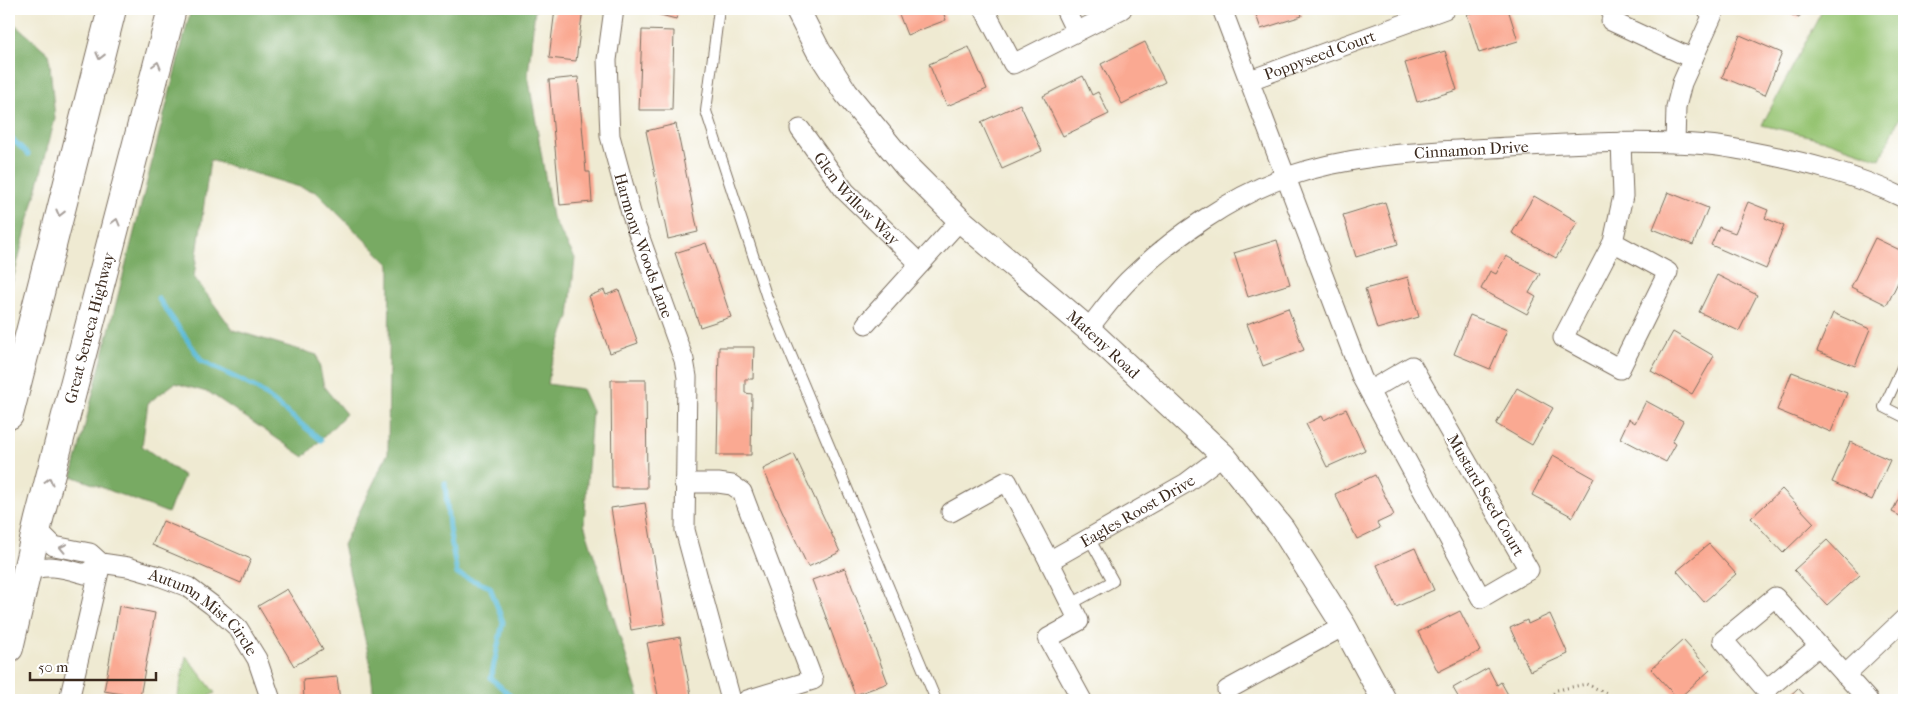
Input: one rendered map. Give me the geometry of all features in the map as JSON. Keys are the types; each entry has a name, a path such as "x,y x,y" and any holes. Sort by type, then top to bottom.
{"main road":[{"path":"9,415 112,9"},
{"name":"Great Seneca Highway","path":"9,648 39,519 172,9"}],"street":[{"name":"Harmony Woods Lane","path":"614,9 607,60 610,136 631,213 684,360 686,377 685,530 731,700"},
{"name":"Mateny Road","path":"797,9 818,50 846,94 906,166 960,220 1088,329 1223,456 1282,528 1344,626 1384,700"},
{"path":"984,9 1013,64 1122,9"},
{"path":"1065,9 1076,32"},
{"name":"Mustard Seed Court","path":"1222,9 1362,378 1369,391 1481,598 1529,570 1412,366 1369,391"},
{"path":"1617,9 1612,22 1692,59"},
{"path":"1675,143 1676,107 1682,83 1714,12 1707,9"},
{"name":"Poppyseed Court","path":"1250,80 1446,10"},
{"name":"Glen Willow Way","path":"800,129 845,191 920,264"},
{"path":"1614,242 1668,272 1620,369 1563,338 1614,242 1623,196 1621,142"},
{"name":"Cinnamon Drive","path":"1088,329 1130,279 1176,240 1232,202 1286,178 1347,160 1393,153 1621,142 1710,144 1789,158 1877,185 1904,198"},
{"path":"866,324 960,220"},
{"name":"Eagles Roost Drive","path":"1048,561 1186,483 1223,456"},
{"path":"951,512 1007,481 1079,621 1048,638 1082,700"},
{"path":"684,482 718,482 732,485 742,492 813,680 747,700"},
{"name":"Autumn Mist Circle","path":"39,519 40,532 54,546 90,553 101,564"},
{"name":"Autumn Mist Circle","path":"27,572 34,568 49,566 85,574 101,564 128,567 160,576 188,587 238,628 257,659 271,700"},
{"path":"70,700 101,564"},
{"path":"1819,646 1766,690 1723,640 1775,597 1868,700"},
{"path":"1845,675 1904,619"},
{"path":"1227,690 1344,626"}],"lane":[{"path":"719,9 706,111 767,298 936,700"},
{"path":"1904,363 1884,407 1904,417"},
{"path":"1071,604 1113,581 1089,538"}],"path":[{"path":"1546,700 1557,690 1586,684 1607,693 1615,700"}],"green space":[{"path":"191,9 535,9 528,75 552,217 575,258 569,317 551,365 548,384 582,389 592,411 584,524 640,700 374,700 370,661 343,545 388,453 390,265 316,192 210,160 194,277 233,330 317,355 324,387 346,414 304,457 210,393 175,383 148,403 142,446 184,476 168,513 72,476"},
{"path":"1823,9 1904,9 1904,108 1880,159 1821,139 1762,125"},
{"path":"9,19 49,54 55,119 9,295"},
{"path":"186,656 215,693 201,700 177,700"}],"building":[{"path":"555,9 583,9 576,61 549,58"},
{"path":"646,9 679,9 676,19 645,11"},
{"path":"897,9 942,9 946,20 907,35"},
{"path":"1254,9 1300,9 1302,16 1261,29"},
{"path":"1484,9 1508,9 1518,41 1479,53 1467,14"},
{"path":"1779,9 1803,9 1799,18"},
{"path":"642,30 674,31 672,110 639,110"},
{"path":"1740,35 1782,53 1765,95 1722,77"},
{"path":"1145,42 1165,82 1122,104 1101,64"},
{"path":"969,47 987,89 947,106 929,64"},
{"path":"1445,51 1457,90 1417,102 1405,63"},
{"path":"1083,76 1092,95 1098,92 1109,114 1063,136 1043,96"},
{"path":"578,77 586,172 590,172 592,202 560,205 549,80"},
{"path":"1020,104 1042,151 1002,169 981,122"},
{"path":"676,124 698,232 668,239 646,131"},
{"path":"1668,192 1708,208 1693,245 1653,229"},
{"path":"1534,196 1578,222 1556,258 1512,233"},
{"path":"1385,202 1398,244 1356,257 1343,215"},
{"path":"1748,202 1768,210 1765,218 1784,226 1766,269 1711,245 1719,227 1735,233"},
{"path":"1875,238 1904,252 1904,270 1887,305 1851,287"},
{"path":"1277,240 1290,284 1248,297 1234,253"},
{"path":"706,243 731,317 700,327 675,253"},
{"path":"1506,256 1540,274 1529,293 1536,297 1527,314 1481,289 1490,271 1496,274"},
{"path":"1717,275 1757,295 1739,331 1699,312"},
{"path":"1408,277 1419,317 1377,329 1365,289"},
{"path":"604,290 606,295 619,290 638,343 610,353 589,296"},
{"path":"1288,308 1304,350 1263,366 1247,324"},
{"path":"1833,313 1870,329 1855,366 1817,351"},
{"path":"1470,315 1507,330 1490,369 1454,354"},
{"path":"1673,332 1714,356 1692,394 1651,371"},
{"path":"719,347 754,347 753,379 745,379 745,393 752,394 751,455 717,455"},
{"path":"1792,372 1847,393 1831,432 1777,410"},
{"path":"611,380 646,380 647,488 612,488"},
{"path":"1517,388 1553,408 1532,445 1496,424"},
{"path":"1646,401 1683,421 1672,442 1676,444 1666,462 1620,438 1629,419 1635,423"},
{"path":"1346,409 1365,450 1327,467 1306,424 1322,416 1324,420"},
{"path":"1850,442 1890,460 1872,500 1832,482"},
{"path":"794,454 840,552 808,567 763,469"},
{"path":"1553,455 1594,478 1573,517 1532,495"},
{"path":"1375,475 1394,515 1377,523 1380,528 1357,539 1335,494"},
{"path":"1904,488 1904,518 1892,512"},
{"path":"1782,489 1814,523 1783,553 1751,518"},
{"path":"645,503 665,624 631,630 611,508"},
{"path":"163,521 251,559 241,583 152,545"},
{"path":"1827,540 1860,575 1827,605 1794,570"},
{"path":"1709,544 1736,574 1704,602 1677,571"},
{"path":"1415,548 1434,590 1396,607 1377,565"},
{"path":"845,568 888,683 855,695 812,580"},
{"path":"287,589 323,649 294,666 258,606"},
{"path":"119,606 155,613 140,697 104,691"},
{"path":"1460,611 1480,651 1438,672 1418,632"},
{"path":"1550,614 1568,654 1530,671 1510,628 1527,620 1528,624"},
{"path":"680,637 692,700 659,700 647,643"},
{"path":"1683,640 1710,670 1678,699 1651,669"},
{"path":"1488,668 1497,685 1501,682 1511,700 1460,700 1453,688"},
{"path":"337,677 340,700 304,700 303,680"},
{"path":"1798,688 1809,700 1785,700"}],"waterway":[{"path":"9,136 28,154"},
{"path":"158,298 202,361 258,389 321,440"},
{"path":"445,483 449,528 457,574 490,587 503,622 491,678 515,700"}]}
